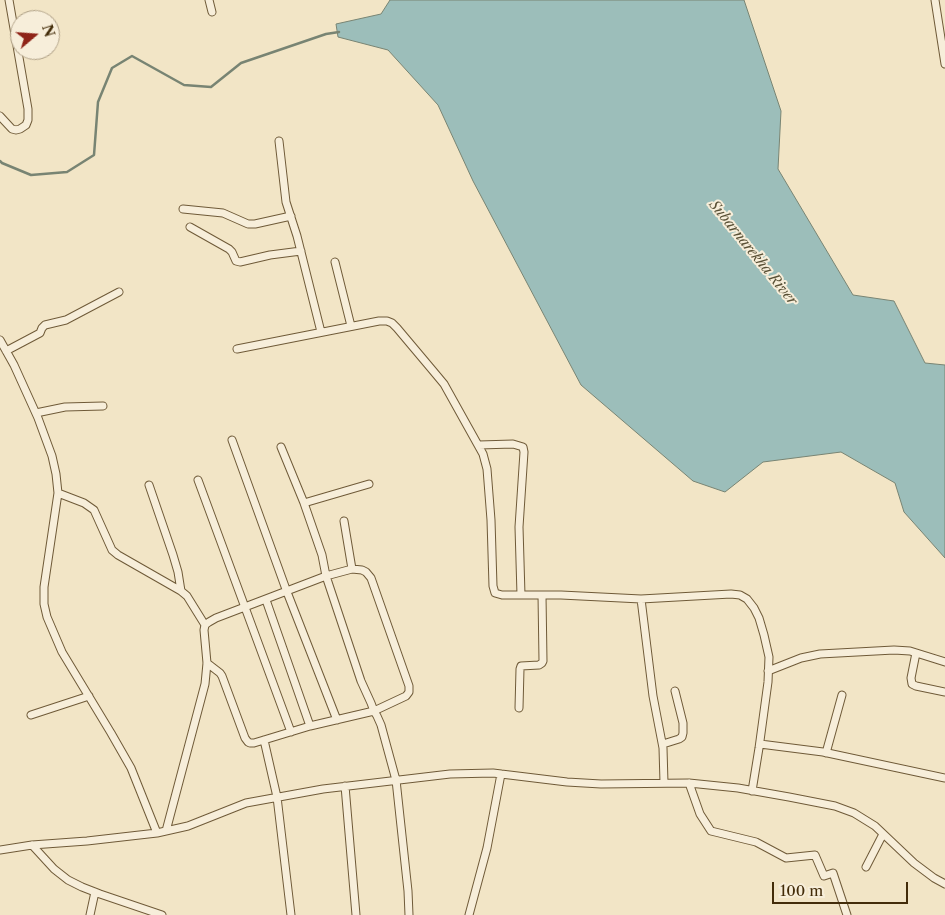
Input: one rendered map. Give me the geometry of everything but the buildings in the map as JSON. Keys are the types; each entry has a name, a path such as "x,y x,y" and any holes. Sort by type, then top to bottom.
{"street":[{"path":"0,116 12,129 16,130 26,125 28,120 28,109 9,0"},
{"path":"209,0 212,12"},
{"path":"935,0 945,64"},
{"path":"279,141 285,192 321,332"},
{"path":"183,209 223,213 248,224 291,216"},
{"path":"190,227 229,249 236,261 240,262 270,255 301,251"},
{"path":"335,262 351,326"},
{"path":"6,350 38,334 45,324 66,320 119,292"},
{"path":"237,349 379,321 387,321 397,328 444,384 479,445 486,462 494,591 498,594 641,599 731,594 740,595 747,599 754,608 764,635 768,657 760,744 752,791"},
{"path":"0,340 36,414 52,456 56,474 58,492 44,588 44,604 52,630 62,652 131,768 157,833"},
{"path":"36,414 65,408 104,406"},
{"path":"232,440 287,592 337,720"},
{"path":"479,445 520,445 524,452 519,527 521,595"},
{"path":"282,447 322,555 326,576 361,681 381,725 396,780 409,915"},
{"path":"198,480 291,732"},
{"path":"304,503 369,484"},
{"path":"149,485 173,555 181,591"},
{"path":"58,492 84,503 94,510 112,550 118,556 181,591 187,596 205,625 207,663 205,684 166,830"},
{"path":"344,521 352,569"},
{"path":"205,625 216,618 326,576 352,569 362,570 371,578 409,686 409,692 406,696 374,710 250,743 246,740 220,672 207,663"},
{"path":"519,708 521,666 539,666 543,661 542,595"},
{"path":"641,599 653,696 664,758 664,782"},
{"path":"266,600 310,726"},
{"path":"768,670 801,658 820,654 903,650 945,662"},
{"path":"916,653 911,678 912,684 945,692"},
{"path":"662,744 679,739 683,733 683,723 675,691"},
{"path":"826,753 842,695"},
{"path":"31,716 89,696"},
{"path":"264,740 277,797 291,915"},
{"path":"760,744 826,753 945,778"},
{"path":"0,850 32,845 87,842 157,833 188,826 246,803 345,786 450,774 501,774 601,784 689,783 789,797 842,808 875,826 914,864 945,884"},
{"path":"469,915 487,848 501,774"},
{"path":"689,783 700,814 711,831 756,842 786,858 815,855 824,876 833,874 847,915"},
{"path":"345,786 356,915"},
{"path":"866,867 883,834"},
{"path":"32,845 68,880 95,892 162,915"},
{"path":"90,915 95,892"}],"water":[{"name":"Subarnarekha River","path":"390,0 744,0 781,111 778,169 853,295 894,301 925,363 945,365 945,558 904,512 895,483 841,452 763,462 725,492 693,481 581,385 473,181 438,105 388,50 338,37 336,24 381,14"}],"waterway":[{"path":"0,161 31,175 67,172 94,155 98,102 112,68 132,56 184,85 211,87 241,63 326,34 339,32"}]}
